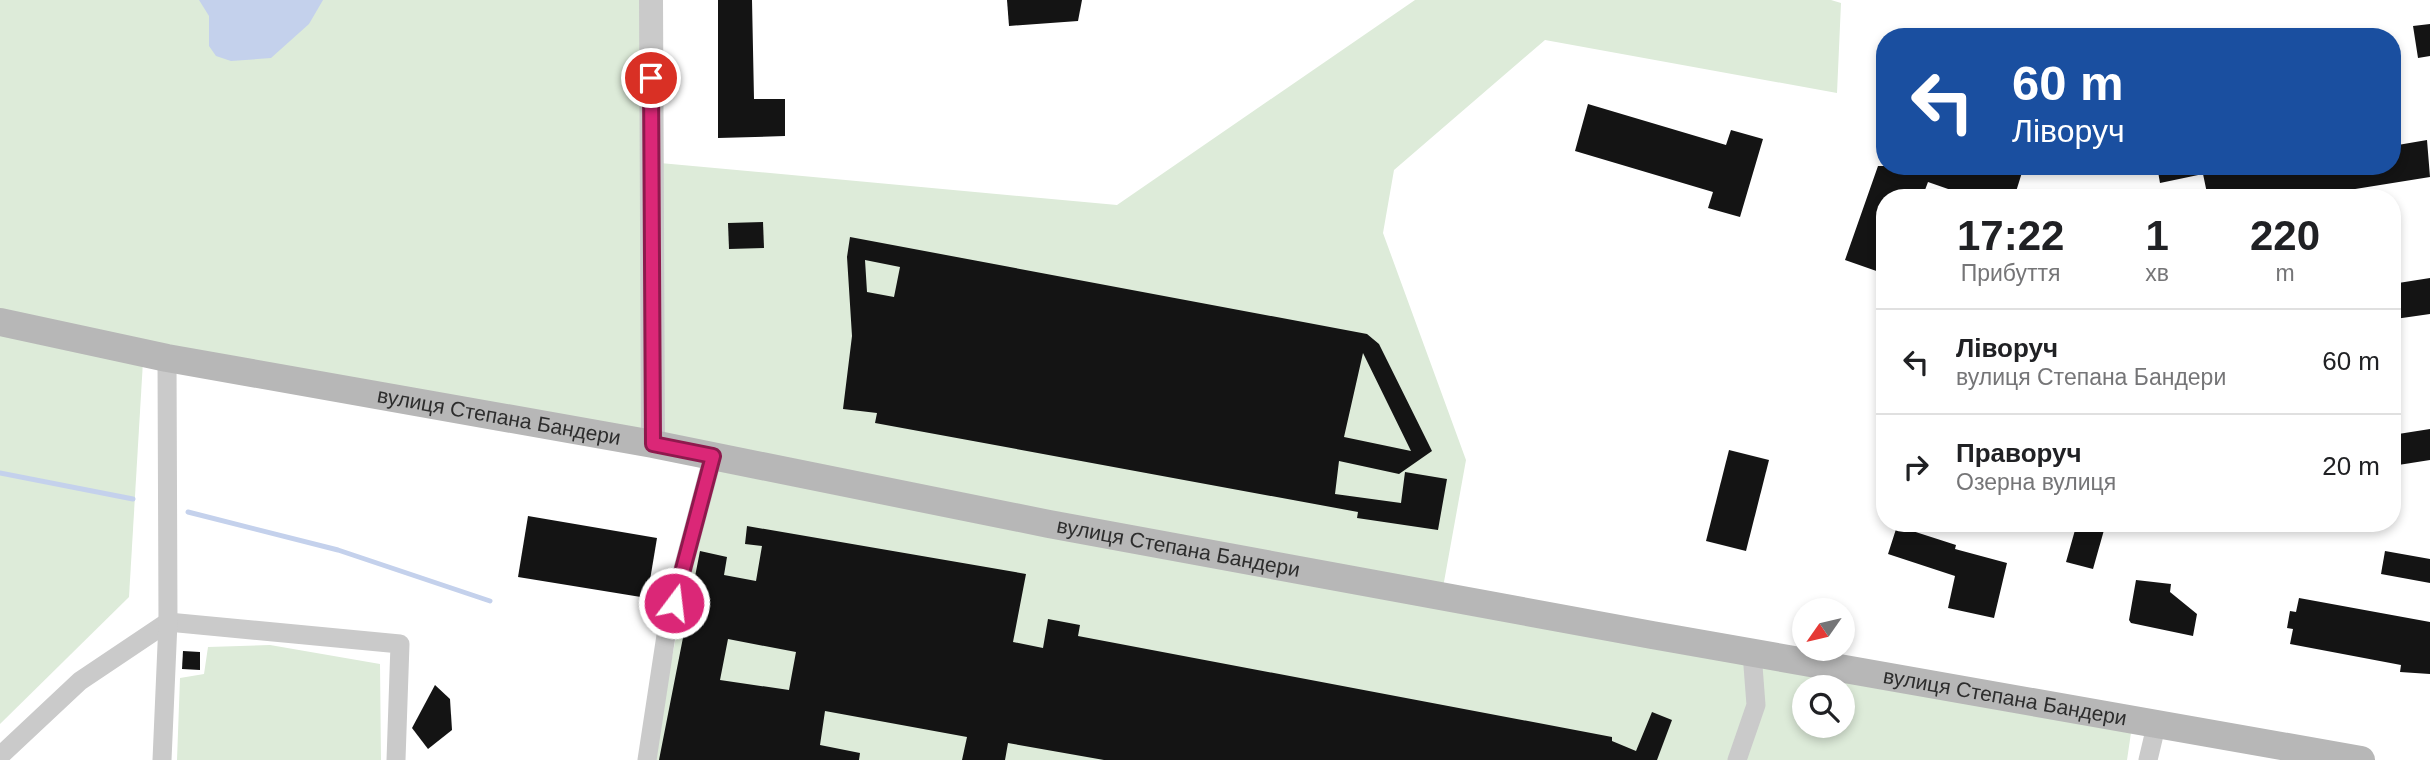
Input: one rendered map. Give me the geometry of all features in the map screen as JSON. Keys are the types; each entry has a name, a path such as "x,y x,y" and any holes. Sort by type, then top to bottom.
{"main road":[{"name":"вулиця Степана Бандери","path":"0,322 167,358 653,444 1049,524 1752,653 2157,722 2361,760"}],"street":[{"path":"651,0 653,444"},
{"path":"162,760 168,622 167,358"},
{"path":"646,760 667,629 713,456"},
{"path":"0,756 80,681 168,622 400,644 396,760"},
{"path":"1737,760 1756,705 1752,653"},
{"path":"2148,760 2157,722"}],"green space":[{"path":"0,0 643,0 645,435 0,314"},
{"path":"1415,0 1831,0 1841,3 1837,93 1545,40 1394,170 1383,233 1466,460 1442,593 661,438 660,163 1117,205"},
{"path":"0,331 143,361 129,597 0,724"},
{"path":"717,465 2132,726 2127,760 652,760 690,565"},
{"path":"270,645 380,664 381,760 177,760 180,678 204,674 208,647"}],"water":[{"path":"199,0 323,0 309,24 271,58 231,61 216,56 209,46 209,16"}],"building":[{"path":"718,0 752,0 754,99 785,99 785,136 718,138"},
{"path":"1007,0 1082,0 1078,21 1009,26"},
{"path":"2430,24 2430,56 2418,58 2413,26"},
{"path":"1588,104 1726,145 1731,130 1763,139 1740,217 1708,208 1713,192 1575,151"},
{"path":"2427,140 2430,177 2355,189 2206,189 2203,175 2401,175 2401,144"},
{"path":"1876,172 1876,175 2021,175 2017,189 1948,189 1928,182 1925,189 1876,189 1876,271 1845,260"},
{"path":"2159,175 2198,175 2160,183"},
{"path":"763,222 764,248 729,249 728,223"},
{"path":"850,237 1367,334 1379,344 1432,451 1399,474 1339,461 1335,494 1401,503 1405,472 1447,479 1438,530 1357,518 1358,512 875,423 877,413 843,409 852,336 847,257","holes":["865,260 900,267 894,297 867,292","1363,353 1411,451 1344,437"]},
{"path":"2430,278 2430,314 2401,318 2401,283"},
{"path":"2430,429 2430,460 2401,465 2401,434"},
{"path":"1729,450 1769,460 1746,551 1706,541"},
{"path":"528,516 657,538 647,598 518,577"},
{"path":"747,526 1026,574 1013,642 1043,648 1048,619 1080,625 1078,636 1612,737 1612,741 1636,751 1652,712 1672,720 1657,760 1104,760 1008,743 1005,760 962,760 967,737 825,711 820,745 860,753 859,760 659,760 700,551 727,557 724,575 756,581 762,546 745,544","holes":["728,639 796,652 789,690 720,680"]},
{"path":"1895,532 1916,532 1956,545 1955,549 2007,563 1994,618 1948,608 1955,576 1888,554"},
{"path":"2074,532 2103,532 2093,569 2066,562"},
{"path":"2385,551 2430,559 2430,583 2381,574"},
{"path":"2136,580 2171,584 2170,592 2197,614 2193,636 2131,623 2129,620"},
{"path":"2299,598 2430,622 2430,674 2400,672 2401,665 2290,644 2293,629 2287,628 2290,611 2296,612"},
{"path":"183,651 200,652 200,670 182,669"},
{"path":"435,685 450,699 452,730 428,749 412,728"}],"waterway":[{"path":"0,473 133,499"},
{"path":"188,512 338,550 490,601"}],"route":[{"path":"651,78 653,444 713,456 674,603"}]}
